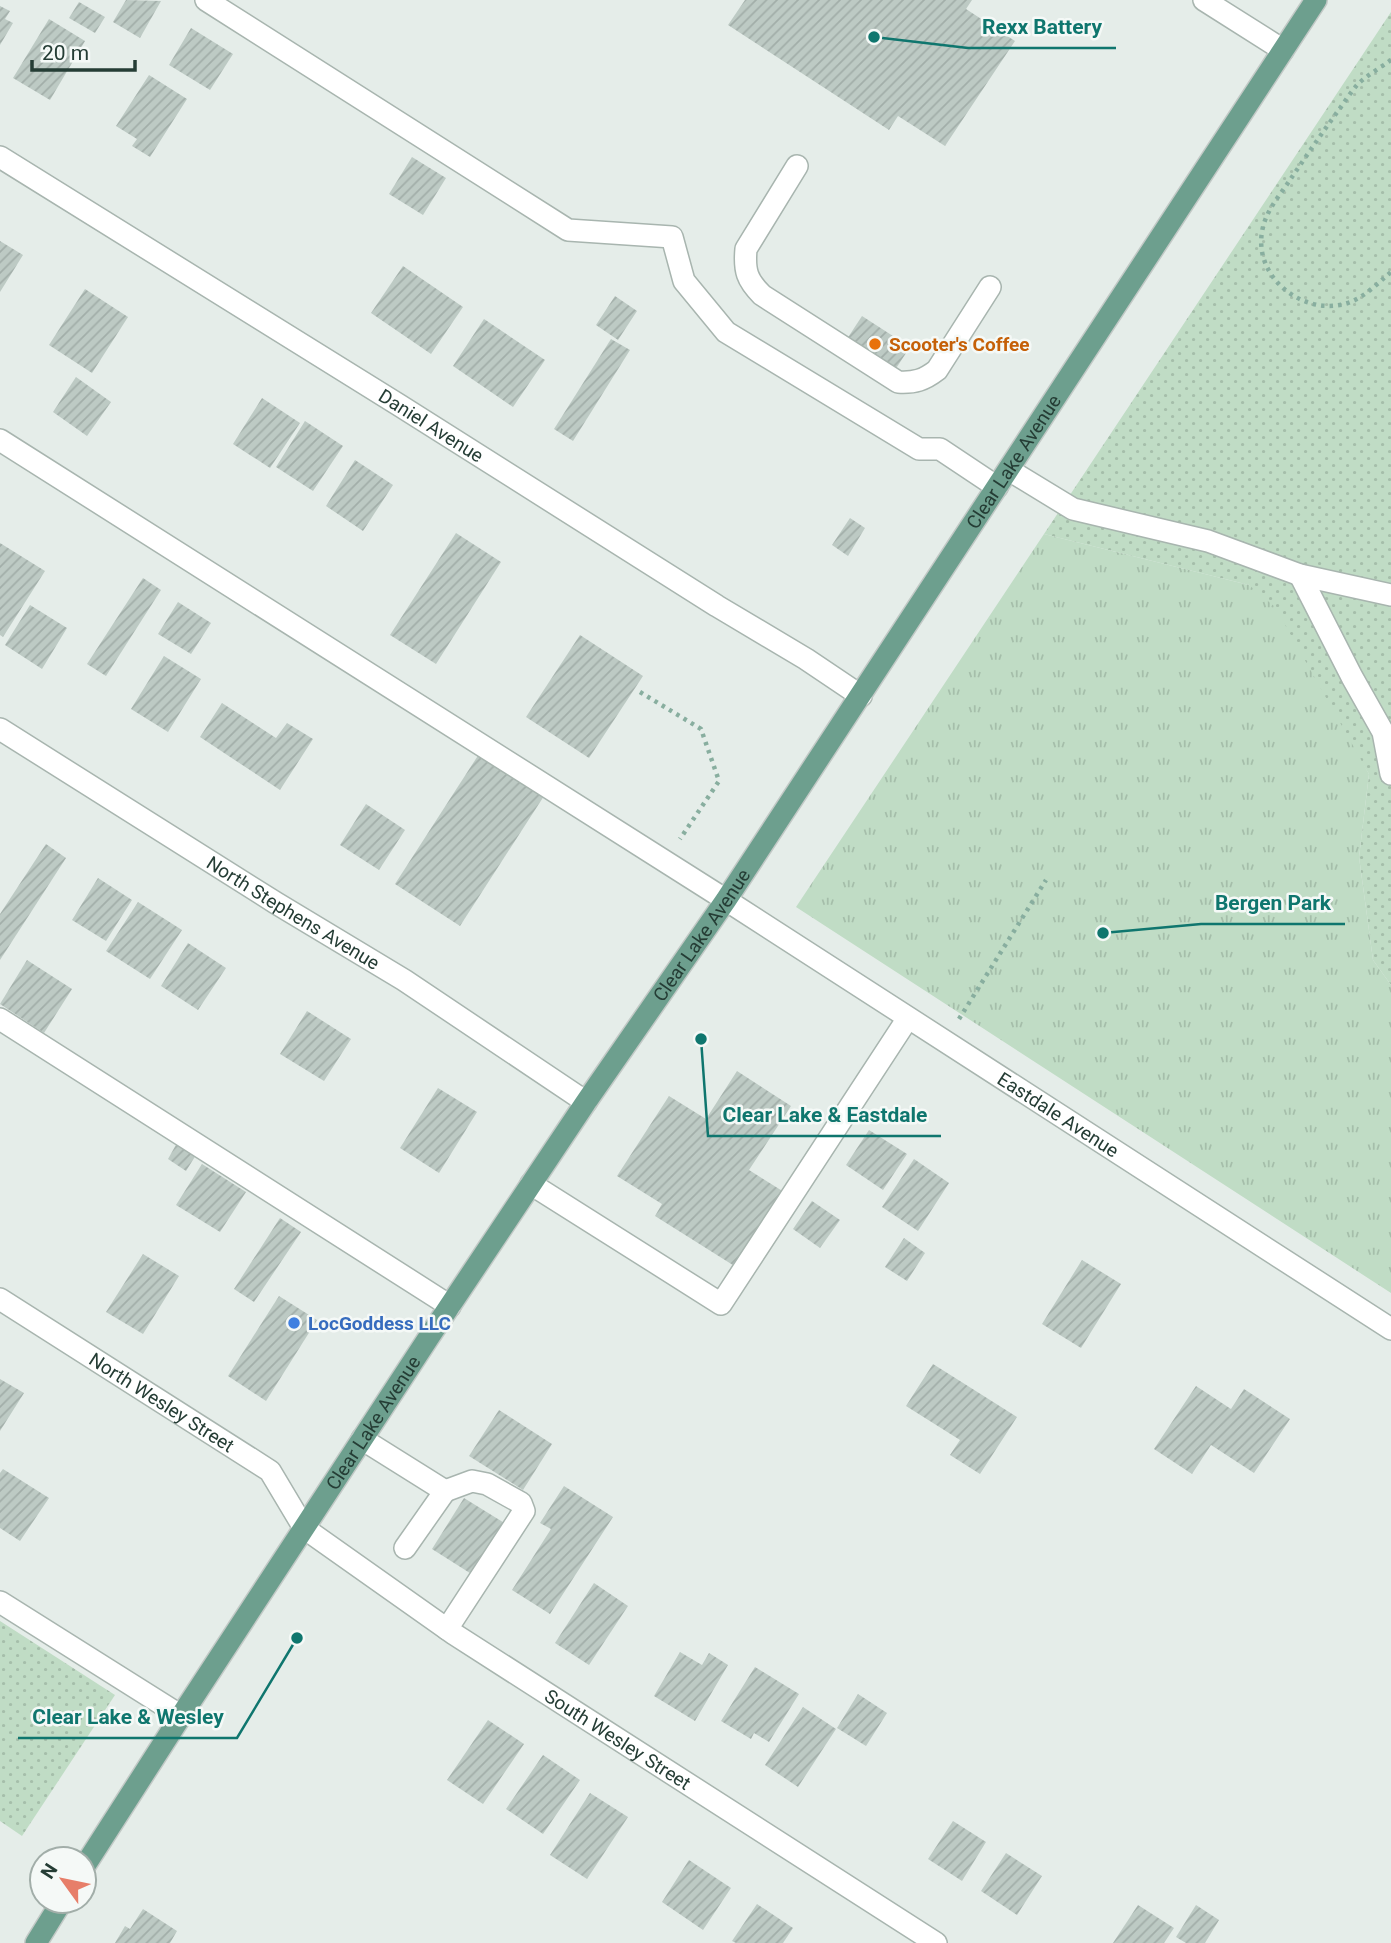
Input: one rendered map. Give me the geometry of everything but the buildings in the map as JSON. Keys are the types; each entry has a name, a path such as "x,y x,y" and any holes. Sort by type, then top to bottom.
{"main road":[{"name":"Clear Lake Avenue","path":"98,1845 531,1184 726,900 861,696 1316,0"},
{"path":"36,1943 53,1915"}],"street":[{"path":"206,0 568,230 672,237 684,281 726,332 919,449 940,449 1073,509 1208,541 1300,575 1391,595"},
{"path":"1204,0 1283,50"},
{"name":"Daniel Avenue","path":"0,157 806,659 861,696"},
{"path":"797,166 746,249 745,263 749,282 762,295 898,382 912,383 925,379 937,370 990,287"},
{"name":"Eastdale Avenue","path":"0,440 726,900 1391,1329"},
{"path":"1300,575 1383,732 1391,774"},
{"name":"North Stephens Avenue","path":"0,729 276,904 404,980 586,1102"},
{"path":"531,1184 721,1304 908,1018"},
{"path":"0,1019 450,1307"},
{"name":"North Wesley Street","path":"0,1299 270,1471 304,1528"},
{"path":"362,1439 445,1491"},
{"path":"405,1548 445,1491 472,1481 487,1484 521,1503 524,1511 447,1629"},
{"name":"South Wesley Street","path":"304,1528 447,1629 936,1943"},
{"path":"0,1602 181,1716"}],"path":[{"path":"1391,60 1357,85 1267,214 1261,234 1263,257 1269,276 1286,291 1311,304 1331,307 1350,302 1370,290 1391,272"},
{"path":"640,692 701,729 719,781 680,838 685,842"},
{"path":"945,1042 1046,880"}],"green space":[{"path":"1391,12 1391,985 1373,960 1359,857 1369,774 1249,585 1044,534"},
{"path":"1044,534 1249,585 1275,607 1369,774 1359,857 1373,960 1391,985 1391,1293 796,907"},
{"path":"0,1621 115,1695 22,1836 0,1821"}],"place":[{"name":"Rexx Battery","path":"874,37"},
{"name":"Scooter's Coffee","path":"875,344"},
{"name":"Bergen Park","path":"1103,933"},
{"name":"Clear Lake & Eastdale","path":"701,1039"},
{"name":"LocGoddess LLC","path":"294,1323"},
{"name":"Clear Lake & Wesley","path":"297,1638"}]}
